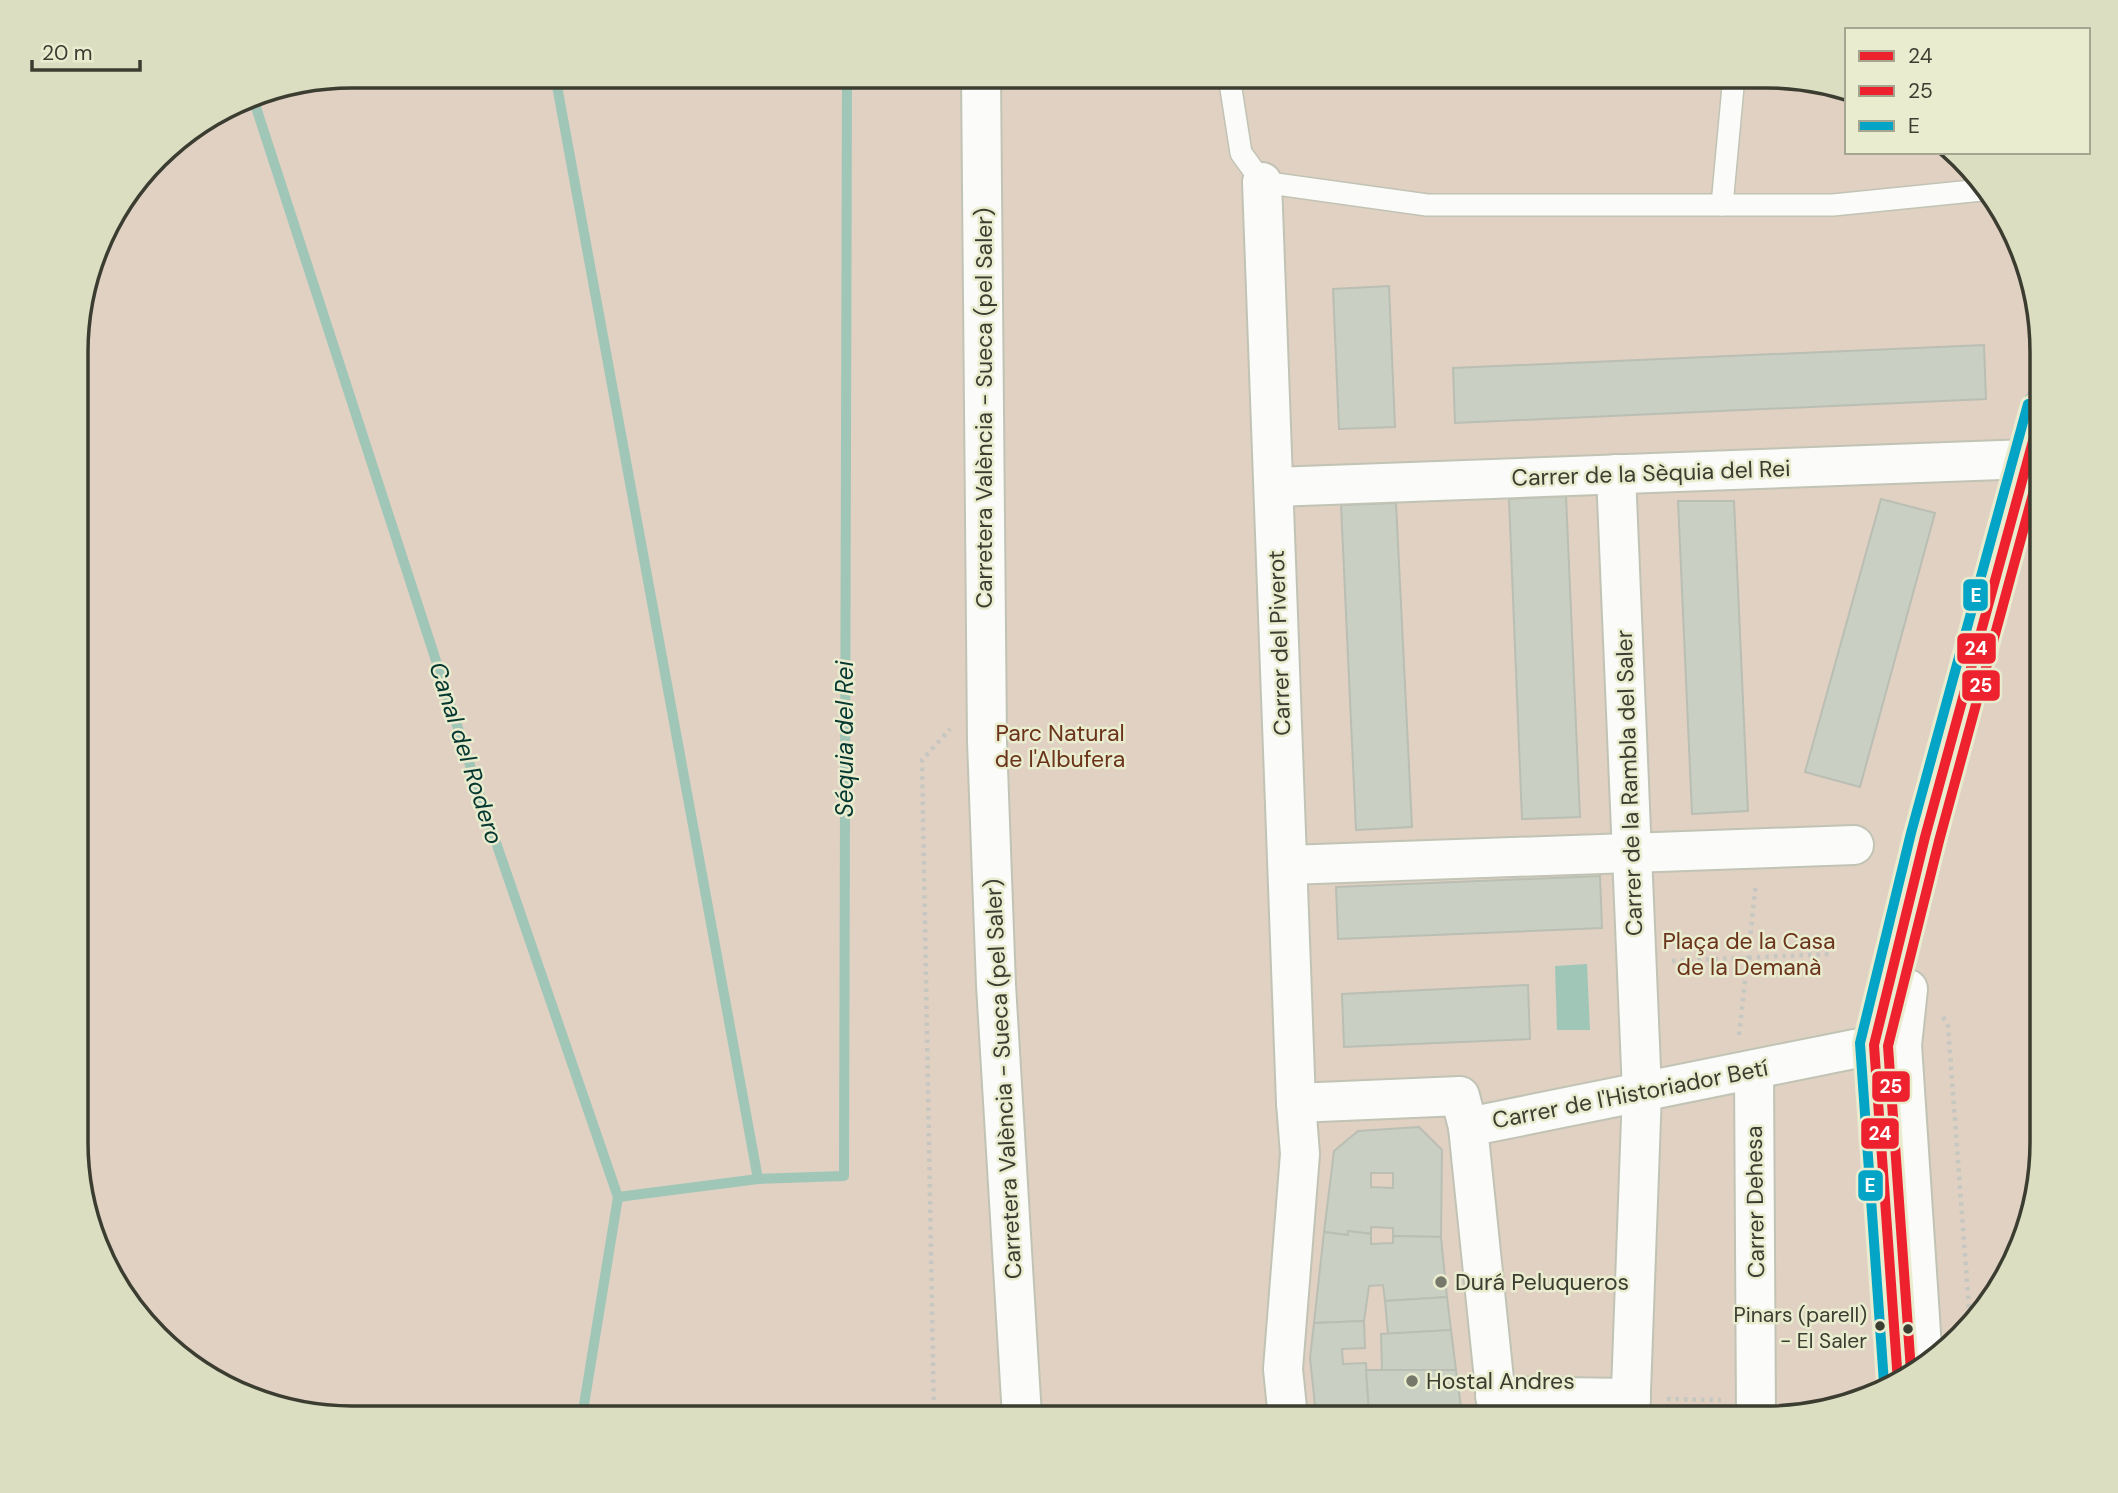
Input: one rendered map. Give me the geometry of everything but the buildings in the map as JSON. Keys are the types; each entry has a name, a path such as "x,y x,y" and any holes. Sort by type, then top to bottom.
{"street":[{"name":"Carretera València - Sueca (pel Saler)","path":"981,88 987,741 997,999 1021,1406"},
{"name":"Carrer del Piverot","path":"1262,182 1300,1154 1283,1369 1287,1406"},
{"path":"1898,1371 1888,1045 1925,837 2030,452"},
{"name":"Carrer de la Sèquia del Rei","path":"1274,487 2028,459"},
{"name":"Carrer de la Rambla del Saler","path":"1616,474 1642,1092 1630,1406"},
{"name":"Carretera València - Sueca (pel Saler)","path":"987,741 978,985 998,1406"},
{"path":"1287,865 1854,845"},
{"path":"1888,1045 1922,1354"},
{"name":"Carrer de l'Historiador Betí","path":"1296,1103 1461,1096 1468,1127 1642,1092 1746,1057 1888,1045"},
{"name":"Carrer Dehesa","path":"1746,1057 1756,1406"},
{"path":"1468,1127 1497,1406"}],"lane":[{"path":"1231,88 1241,153 1262,182 1427,205 1832,205 1976,191"},
{"path":"1722,205 1733,88"}],"path":[{"path":"934,1406 922,760 986,691"},
{"path":"1746,1057 1747,958 1756,876"},
{"path":"1671,961 1830,954"},
{"path":"1948,1026 1969,1311"}],"green space":[{"name":"Parc Natural de l'Albufera","path":"1784,88 1845,99 1845,154 1942,154 1976,191 2003,235 2022,283 2030,334 2030,1159 2017,1227 1995,1274 1976,1302 1941,1340 1913,1361 1883,1378 1835,1397 1767,1406 351,1406 317,1403 266,1392 219,1370 191,1351 153,1316 123,1274 101,1227 88,1159 88,334 101,266 123,219 153,177 177,153 219,123 266,101 317,90"}],"shaded area":[{"path":"1587,964 1590,1030 1557,1030 1555,966"}],"waterway":[{"path":"557,88 758,1179"},
{"name":"Séquia del Rei","path":"618,1197 758,1179 844,1176 847,88"},
{"name":"Canal del Rodero","path":"255,106 481,799 618,1197 584,1406"}],"transit line":[{"name":"E","path":"1884,1378 1860,1043 1911,833 2028,404"},
{"name":"24","path":"1897,1371 1874,1045 1925,837 2030,452"},
{"name":"25","path":"1910,1363 1888,1046 1939,841 2030,505"}],"place":[{"name":"Durá Peluqueros","path":"1441,1282"},
{"name":"Pinars (parell) - El Saler","path":"1880,1326"},
{"name":"Hostal Andres","path":"1412,1381"}],"park label":[{"name":"Plaça de la Casa de la Demanà","path":"1749,954"}]}
